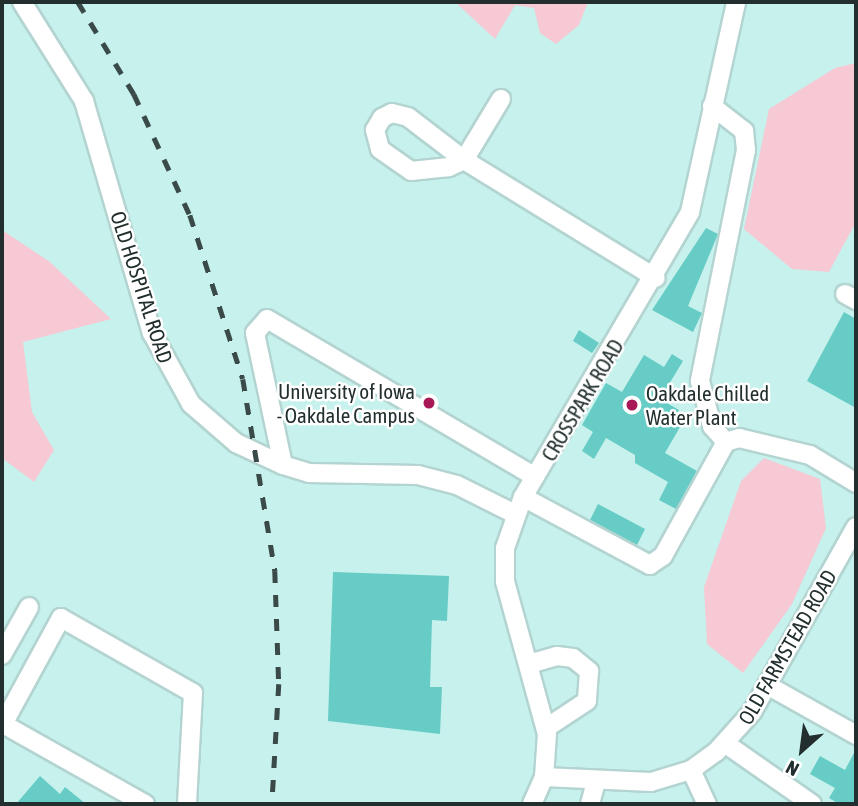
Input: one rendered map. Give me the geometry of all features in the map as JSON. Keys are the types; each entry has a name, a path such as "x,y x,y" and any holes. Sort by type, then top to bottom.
{"street":[{"name":"OLD HOSPITAL ROAD","path":"22,2 84,101 152,333 175,382 213,426 284,465 309,473 418,475 457,485 515,514"},
{"name":"CROSSPARK ROAD","path":"532,804 544,777 546,728 505,582 505,548 523,497 656,278 698,190 712,106 736,2"},
{"path":"501,99 464,160 411,171 380,149 375,130 392,113 408,117 464,160 656,278"},
{"path":"712,106 744,131 746,150 700,382 712,426 726,442"},
{"path":"284,465 255,333 267,319 535,477"},
{"path":"523,497 650,565 663,556 726,442 739,438 810,455 856,483"},
{"name":"OLD FARMSTEAD ROAD","path":"544,777 651,782 691,770 726,744 767,685 856,527"},
{"path":"2,655 29,607"},
{"path":"145,804 2,725 61,618 193,693 187,804"},
{"path":"529,664 557,656 573,658 589,671 587,701 546,728"},
{"path":"767,685 856,735"},
{"path":"726,744 812,804"},
{"path":"691,770 708,804"},
{"path":"590,804 596,781"}],"shaded area":[{"name":"University of Iowa - Oakdale Campus","path":"2,2 856,2 856,804 2,804"},
{"path":"455,2 588,2 579,25 556,44 540,33 534,8 515,5 495,39"},
{"path":"856,63 856,222 829,272 792,269 744,229 769,109 835,68"},
{"path":"2,230 50,262 111,319 23,342 32,412 54,450 34,482 2,458"},
{"path":"764,458 820,479 826,528 792,604 743,673 707,644 704,587 741,481"}],"building":[{"path":"706,228 718,234 688,306 702,313 693,332 652,310"},
{"path":"844,312 856,319 856,408 807,381"},
{"path":"579,330 599,343 592,353 573,341"},
{"name":"Oakdale Chilled Water Plant","path":"672,354 683,361 660,399 679,410 672,422 680,427 665,453 697,471 676,509 659,500 668,482 635,463 635,455 606,438 594,459 582,451 593,432 582,425 606,383 622,392 644,355 664,367"},
{"path":"598,504 645,529 637,545 590,520"},
{"path":"333,572 449,576 447,621 432,620 430,687 442,687 440,734 328,721"},
{"path":"856,749 856,804 839,804 829,798 835,788 810,774 820,756 845,770"},
{"path":"40,776 60,794 65,787 86,804 16,804"}],"railway":[{"path":"78,2 134,94 190,215 243,379 275,571 279,684 272,804"}],"place":[{"name":"University of Iowa - Oakdale Campus","path":"429,403"},
{"name":"Oakdale Chilled Water Plant","path":"632,405"}]}
